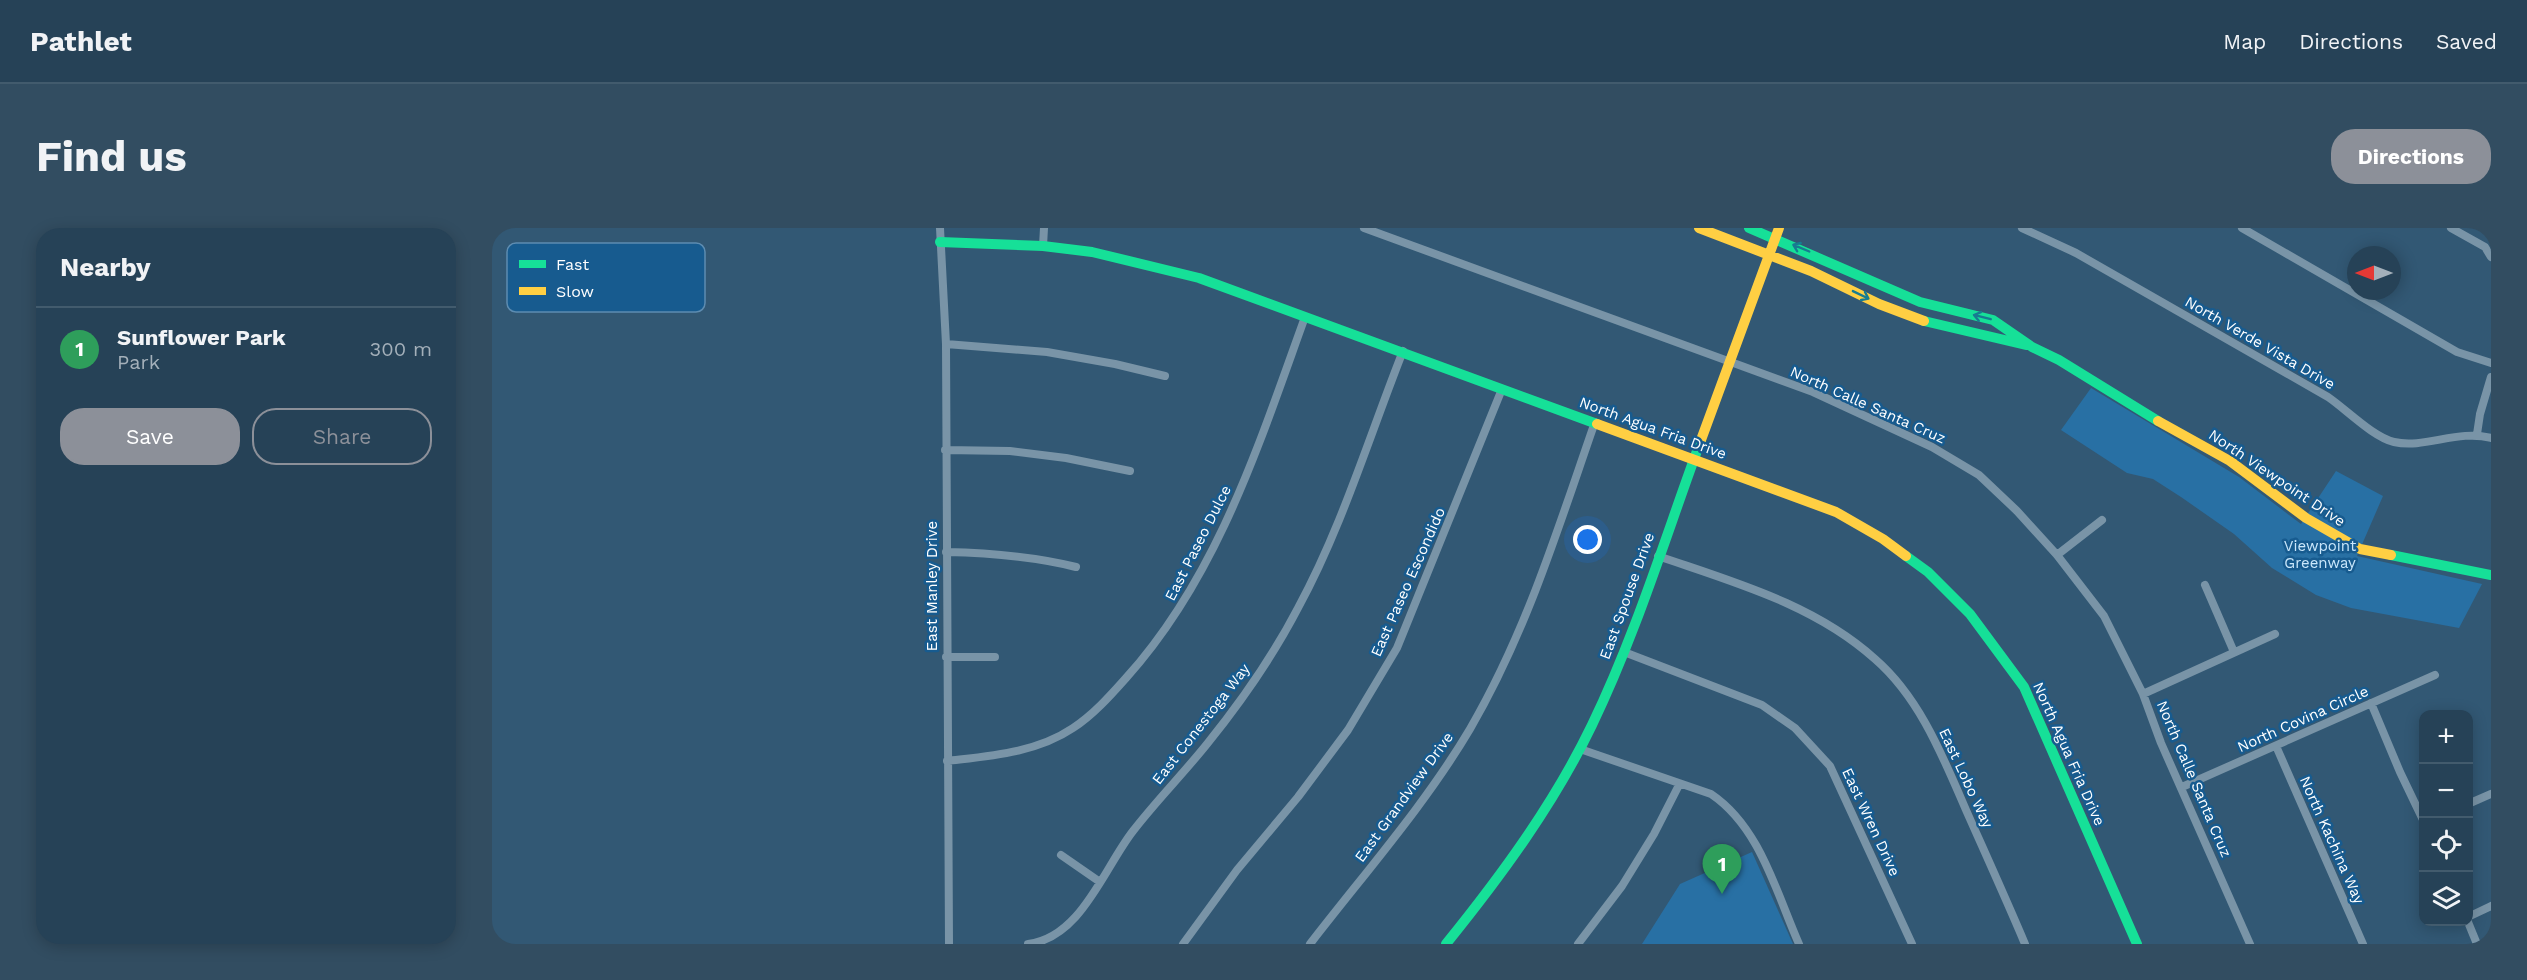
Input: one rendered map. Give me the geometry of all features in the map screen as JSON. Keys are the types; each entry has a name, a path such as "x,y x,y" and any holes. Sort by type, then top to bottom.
{"street":[{"name":"East Manley Drive","path":"940,228 946,344 946,761 949,944"},
{"path":"1042,246 1044,228"},
{"name":"North Calle Santa Cruz","path":"1364,228 1813,392 1932,447 1979,475 2017,511 2057,555 2104,616 2143,694 2161,742 2250,944"},
{"name":"North Viewpoint Drive","path":"1699,228 1769,254 1913,318 2032,347"},
{"name":"North Viewpoint Drive","path":"1749,228 1777,233 1920,302 1993,320 2032,347 2059,360 2157,420 2230,461 2306,518 2352,544 2371,551 2491,575"},
{"name":"North Verde Vista Drive","path":"2022,228 2033,230 2076,253 2328,397 2349,411 2378,436 2394,442 2408,443 2477,434 2491,438"},
{"path":"2242,228 2457,352 2491,363"},
{"path":"2451,228 2485,247 2491,257"},
{"name":"East Spouse Drive","path":"1446,944 1488,892 1531,830 1580,749 1623,652 1732,363 1777,233"},
{"name":"North Agua Fria Drive","path":"940,243 1042,246 1092,252 1199,278 1403,351 1836,512 1883,539 1928,573 1970,614 2024,687 2137,944"},
{"name":"East Paseo Dulce","path":"946,761 993,756 1034,747 1073,728 1107,700 1139,664 1174,619 1210,557 1240,491 1305,317"},
{"path":"946,344 1047,352 1165,376"},
{"name":"East Conestoga Way","path":"1028,944 1051,937 1069,925 1100,882 1131,832 1207,744 1257,677 1298,610 1331,543 1403,351"},
{"path":"2477,434 2480,414 2491,377"},
{"name":"East Paseo Escondido","path":"1183,944 1237,870 1298,797 1348,730 1397,648 1502,389"},
{"name":"East Grandview Drive","path":"1310,944 1435,782 1474,720 1505,664 1531,606 1595,422"},
{"path":"945,450 1055,456 1130,471"},
{"path":"2057,555 2102,520"},
{"path":"946,552 987,552 1040,558 1076,567"},
{"name":"East Lobo Way","path":"1658,556 1774,595 1831,627 1876,659 1907,696 1934,738 2025,944"},
{"path":"2205,585 2234,652"},
{"path":"2143,694 2275,634"},
{"name":"East Wren Drive","path":"1623,652 1762,705 1796,728 1830,766 1912,944"},
{"path":"946,657 995,657"},
{"name":"North Covina Circle","path":"2182,786 2434,675"},
{"path":"2371,703 2422,818"},
{"name":"North Kachina Way","path":"2276,746 2364,944"},
{"path":"1580,749 1711,794 1728,805 1745,825 1799,944"},
{"path":"1578,944 1622,886 1654,834 1679,784"},
{"path":"2473,802 2491,794"},
{"path":"1061,855 1100,882"},
{"path":"2473,916 2491,906"},
{"path":"2471,926 2477,944"}],"green space":[{"name":"Viewpoint Greenway","path":"2091,388 2239,477 2301,524 2336,471 2383,496 2357,556 2482,584 2459,628 2351,608 2316,595 2272,568 2234,534 2181,497 2153,479 2127,473 2061,430"},
{"path":"1752,852 1793,944 1642,944 1680,884"}],"traffic: fast":[{"path":"1749,228 1920,302 1993,320 2032,347 2059,360 2158,421"},
{"path":"940,242 1043,246 1092,252 1199,278 1597,424"},
{"path":"1924,321 2026,345"},
{"path":"1446,944 1487,892 1544,811 1592,725 1637,620 1701,440"},
{"path":"2391,555 2491,575"},
{"path":"1906,556 1928,572 1970,614 2024,687 2137,944"}],"traffic: slow":[{"path":"1699,228 1811,271 1879,304 1924,321"},
{"path":"1701,440 1779,228"},
{"path":"2158,421 2230,461 2306,518 2360,549 2391,555"},
{"path":"1597,424 1836,512 1883,539 1906,556"}],"place":[{"name":"Sunflower Park","path":"1722,894"}]}
